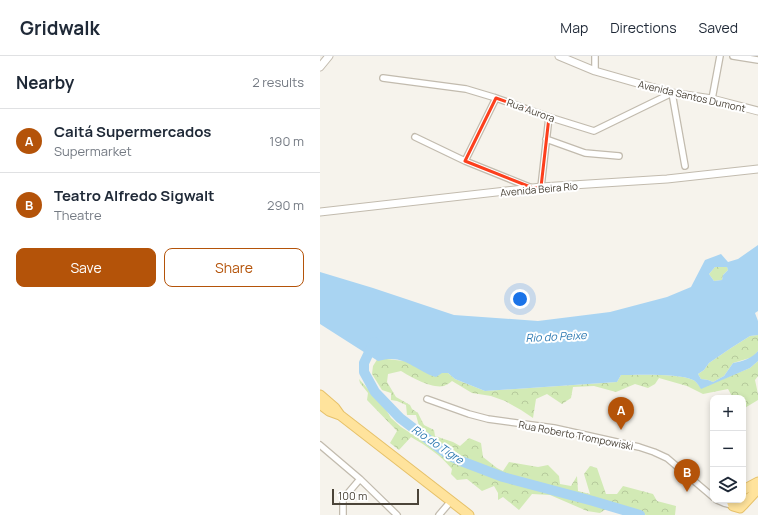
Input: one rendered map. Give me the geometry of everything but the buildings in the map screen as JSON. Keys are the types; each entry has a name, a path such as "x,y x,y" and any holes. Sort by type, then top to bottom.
{"main road":[{"path":"320,395 335,408 340,415 469,515"},
{"path":"320,404 329,411 340,415"},
{"path":"746,488 758,482"},
{"path":"737,506 758,489"}],"street":[{"path":"320,67 329,56"},
{"name":"Avenida Santos Dumont","path":"559,56 595,71 672,93 712,99 758,111"},
{"path":"595,56 595,71"},
{"path":"712,99 720,56"},
{"path":"733,56 758,60"},
{"name":"Rua Aurora","path":"382,78 466,89 594,131 672,93"},
{"path":"672,93 685,166"},
{"path":"465,161 496,98"},
{"path":"541,187 549,117"},
{"path":"415,137 465,161 533,188"},
{"path":"546,139 586,153 619,156"},
{"name":"Avenida Beira Rio","path":"320,212 541,187 667,179 758,169"},
{"name":"Rua Roberto Trompowiski","path":"427,400 488,419 554,428 639,447 654,452 667,458 710,494"},
{"path":"320,445 360,479 397,515"},
{"path":"343,515 343,499 360,479"},
{"path":"439,515 451,501"},
{"path":"724,503 737,506"}],"highlighted area":[{"path":"496,98 549,117 541,187 533,188 465,161"}],"green space":[{"path":"727,266 728,270 723,275 722,280 714,281 709,274 715,267"},
{"path":"758,335 758,351 753,357 733,363 724,376 713,382 701,379 698,374 704,370 709,363 750,336"},
{"path":"378,358 404,361 448,373 455,379 485,391 617,382 621,375 678,376 696,382 701,388 750,368 758,361 758,376 755,380 758,400 746,407 746,395 731,395 728,389 703,394 687,386 659,378 655,384 648,388 635,384 616,392 594,386 573,387 571,398 562,404 547,394 536,399 533,418 505,401 491,396 472,393 452,381 444,386 434,386 422,382 401,371 388,374 387,382 396,397 410,405 412,409 418,413 424,425 434,430 435,436 460,446 469,438 481,443 483,457 503,471 509,462 538,467 548,465 559,476 560,484 571,486 577,476 578,491 590,494 584,474 590,466 597,468 606,494 617,494 623,486 653,494 657,501 676,506 675,515 646,515 487,471 469,463 425,435 419,426 416,415 407,415 406,405 391,400 391,393 382,390 372,374 373,366"},
{"path":"359,379 385,408 391,418 401,427 460,465 505,481 606,509 600,513 587,511 550,495 532,494 519,510 503,497 498,500 498,493 494,486 482,491 467,479 457,480 451,474 452,469 443,459 428,447 411,437 399,450 390,443 397,431 367,400 368,393 360,383"}],"water":[{"name":"Rio do Peixe","path":"758,245 758,311 755,313 758,321 758,335 750,336 731,348 709,363 704,370 698,374 701,379 713,382 724,376 733,363 747,359 758,351 758,361 750,368 701,389 695,381 678,376 621,375 617,382 485,391 455,379 448,373 442,373 436,377 408,363 395,359 378,361 320,324 320,272 454,315 538,321 610,312 667,297 691,287 705,260 721,254 728,262 738,259","holes":["715,267 727,267 728,270 723,275 722,280 714,281 709,274"]}],"waterway":[{"name":"Rio do Tigre","path":"374,342 364,363 364,372 375,392 400,418 450,456 503,477 640,515"}],"place":[{"name":"Caitá Supermercados","path":"621,430"},
{"name":"Teatro Alfredo Sigwalt","path":"687,492"}]}
